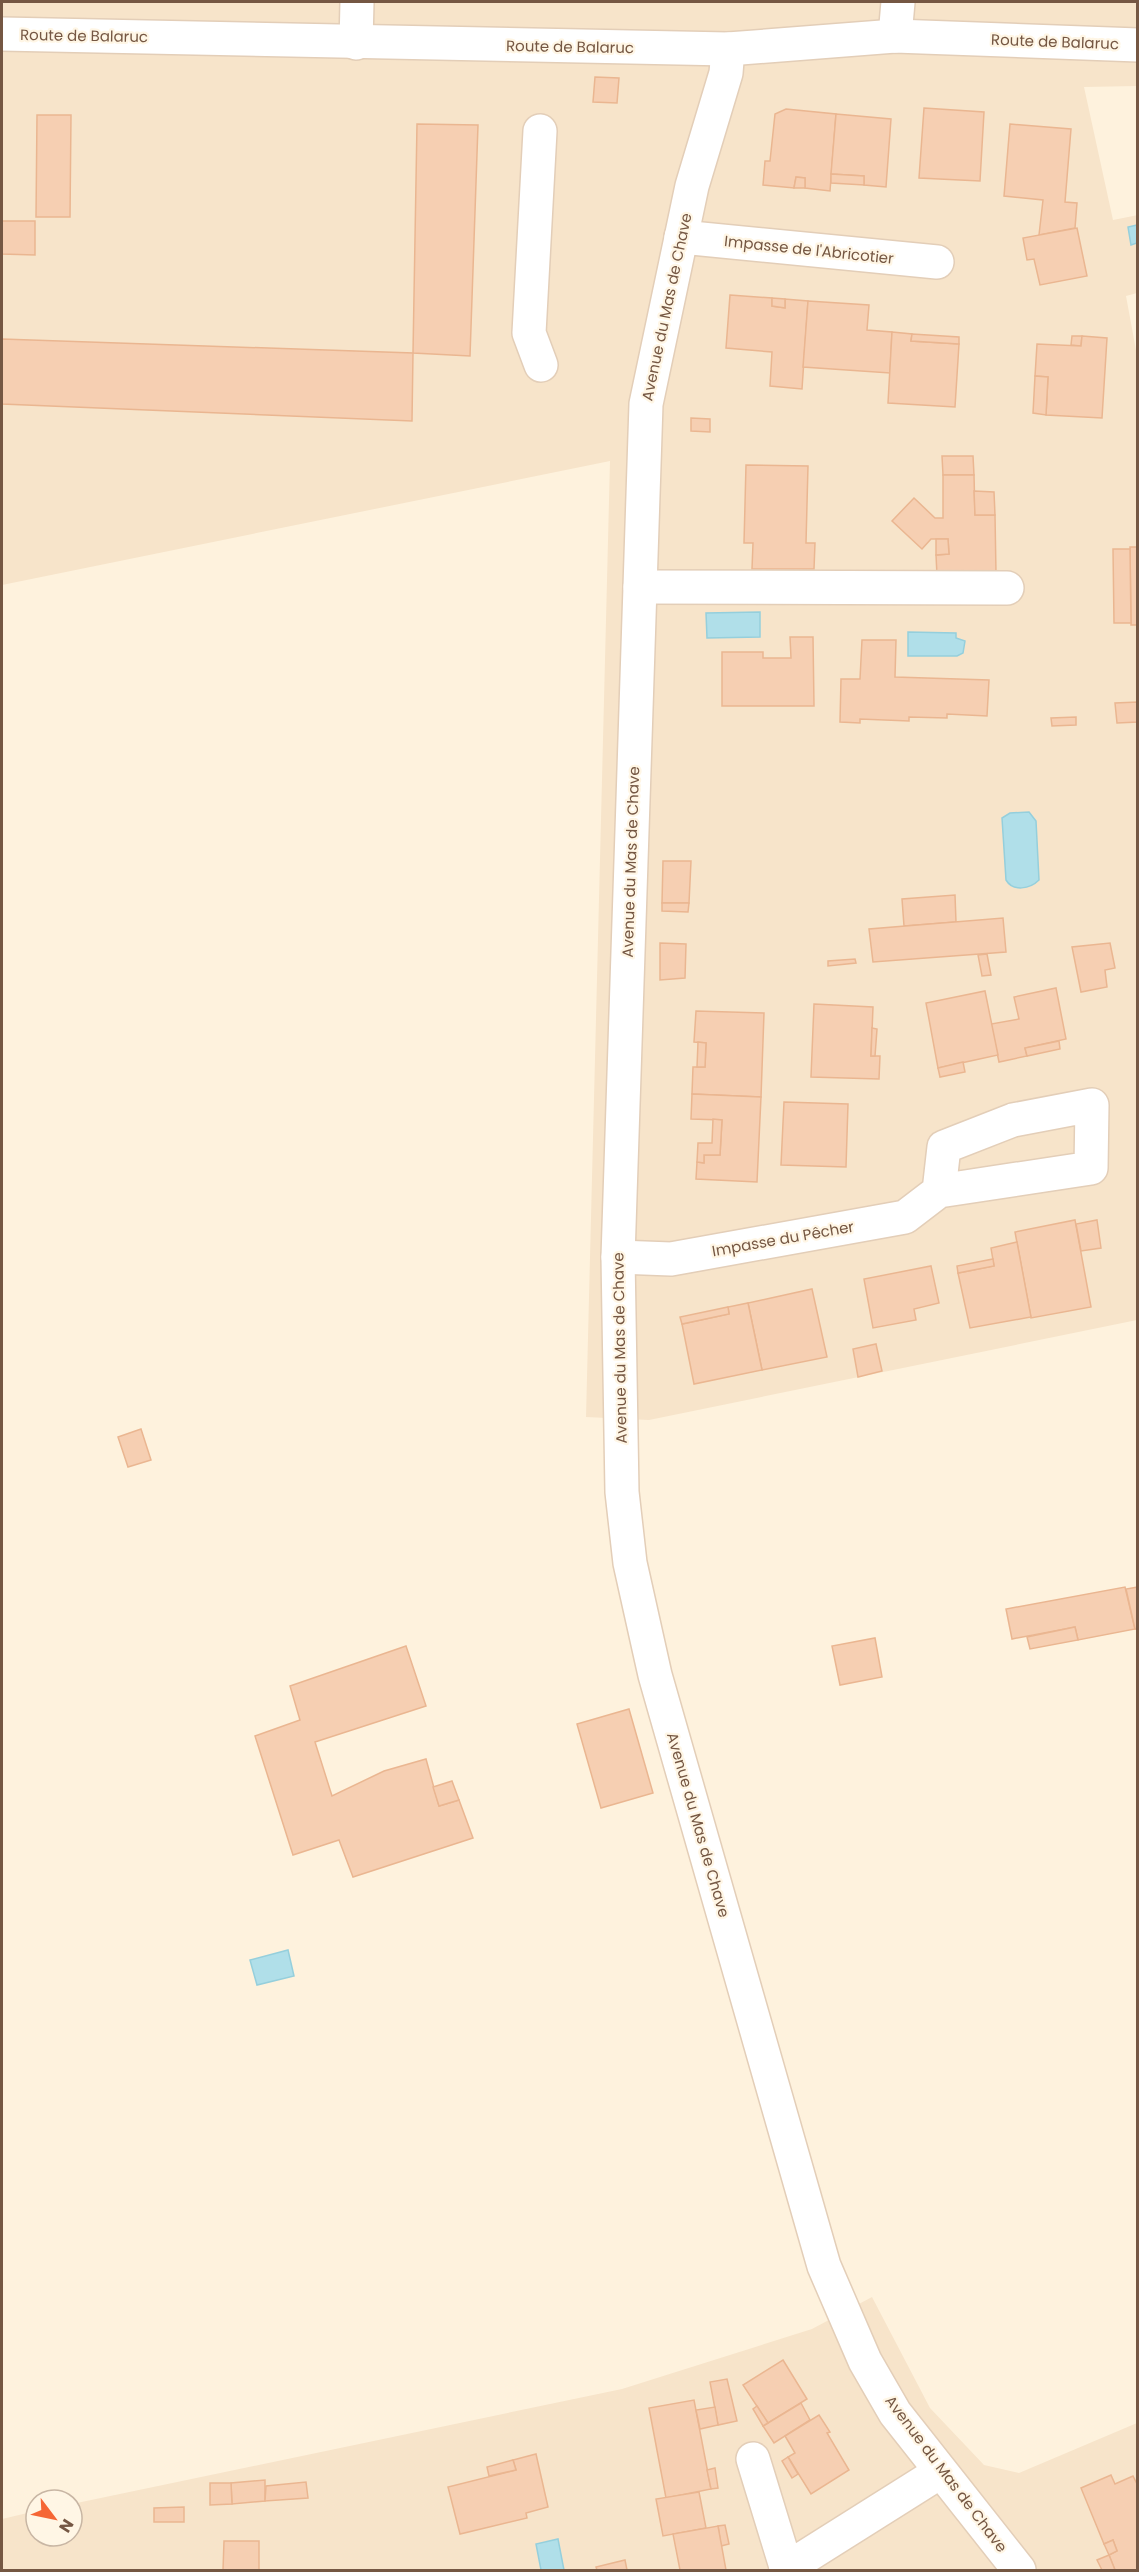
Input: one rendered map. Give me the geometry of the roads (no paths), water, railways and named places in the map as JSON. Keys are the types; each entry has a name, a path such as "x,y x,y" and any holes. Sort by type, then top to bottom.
{"street":[{"path":"356,43 357,2"},
{"path":"895,36 898,2"},
{"name":"Route de Balaruc","path":"2,34 728,49 895,36 1137,45"},
{"name":"Avenue du Mas de Chave","path":"728,49 726,73 692,186 646,404 618,1257 622,1492 630,1563 656,1675 824,2266 865,2361 895,2413 1019,2571"},
{"path":"540,131 529,333 541,365"},
{"name":"Impasse de l'Abricotier","path":"681,237 937,262"},
{"path":"640,587 1007,588"},
{"name":"Impasse du Pêcher","path":"618,1257 671,1259 905,1217 939,1191"},
{"path":"753,2459 787,2570 940,2472"}],"water":[{"path":"1137,225 1137,243 1131,245 1128,227"},
{"path":"760,612 760,637 707,638 706,613"},
{"path":"908,632 956,633 956,638 965,641 963,653 957,656 908,656"},
{"path":"1029,812 1036,821 1039,880 1026,887 1017,888 1006,880 1002,818 1010,813"},
{"path":"288,1950 294,1976 257,1985 250,1960"},
{"path":"558,2539 564,2570 541,2570 536,2544"}]}
